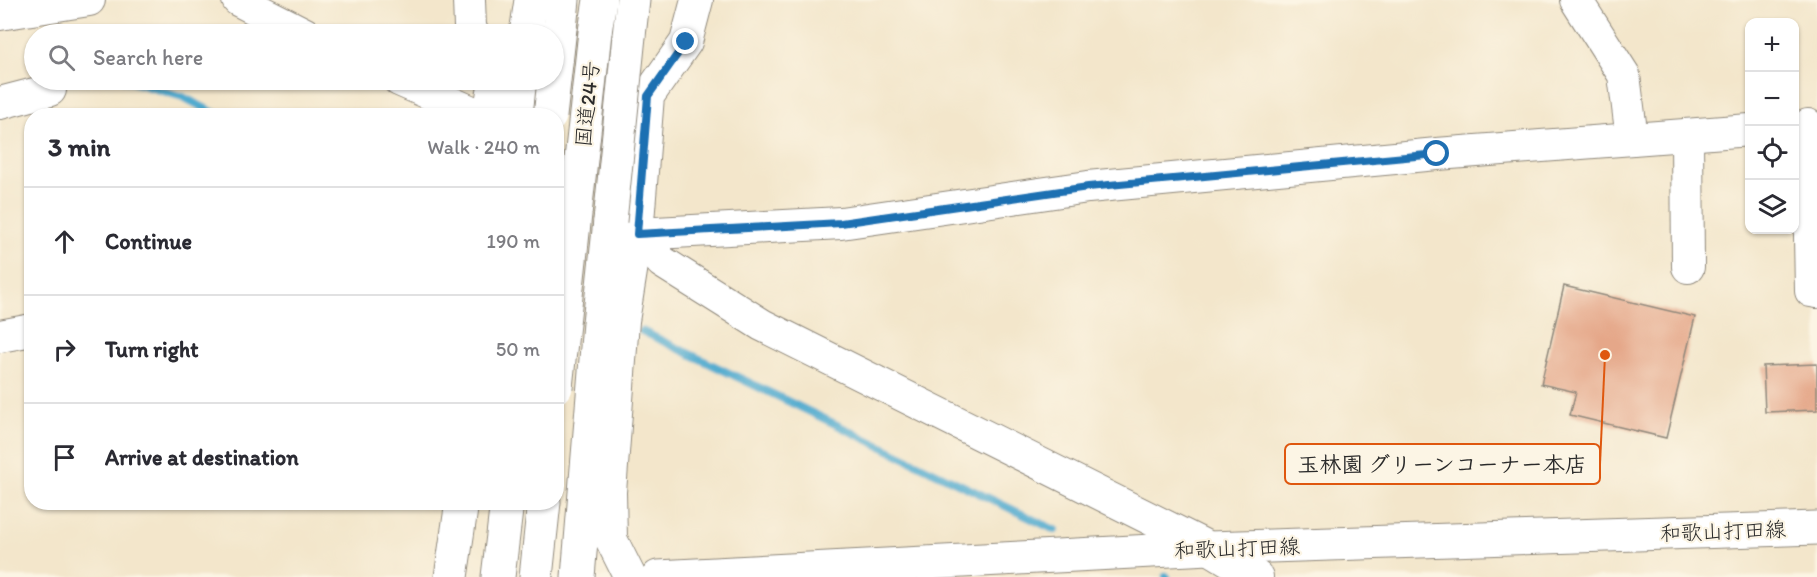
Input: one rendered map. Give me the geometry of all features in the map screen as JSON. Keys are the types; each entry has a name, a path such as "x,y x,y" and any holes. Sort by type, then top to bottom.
{"main road":[{"name":"国道24号","path":"564,314 600,0"},
{"path":"578,577 600,322 624,228 629,36 633,0"},
{"path":"518,108 520,90"},
{"name":"国道24号","path":"551,108 553,90"},
{"path":"451,577 461,510"},
{"path":"498,577 506,510"},
{"path":"536,577 543,510"},
{"name":"和歌山打田線","path":"658,577 1209,548 1817,528"}],"street":[{"path":"0,14 89,0"},
{"path":"238,0 285,24"},
{"path":"469,0 470,24"},
{"path":"630,577 611,539 610,492 623,321 624,228 648,96 686,42 697,0"},
{"path":"1576,0 1624,75 1632,139"},
{"path":"564,74 631,89 648,96"},
{"path":"0,103 50,90"},
{"path":"422,90 463,108"},
{"path":"490,108 493,90"},
{"path":"1806,125 1811,291 1817,292"},
{"path":"624,228 841,223 1088,187 1437,154 1745,130"},
{"path":"1687,135 1688,267"},
{"path":"624,228 662,262 762,325 1209,548 1257,577"},
{"path":"0,336 24,332"},
{"path":"453,510 456,542"}],"building":[{"path":"1564,286 1695,317 1666,438 1570,415 1576,392 1541,384"},
{"path":"1817,364 1817,410 1765,412 1763,366"}],"waterway":[{"path":"159,90 183,97 204,108"},
{"path":"642,331 1055,530"}],"place":[{"name":"玉林園 グリーンコーナー本店","path":"1605,355"}],"route":[{"path":"686,42 648,96 637,234 841,223 1088,187 1437,154"}]}
